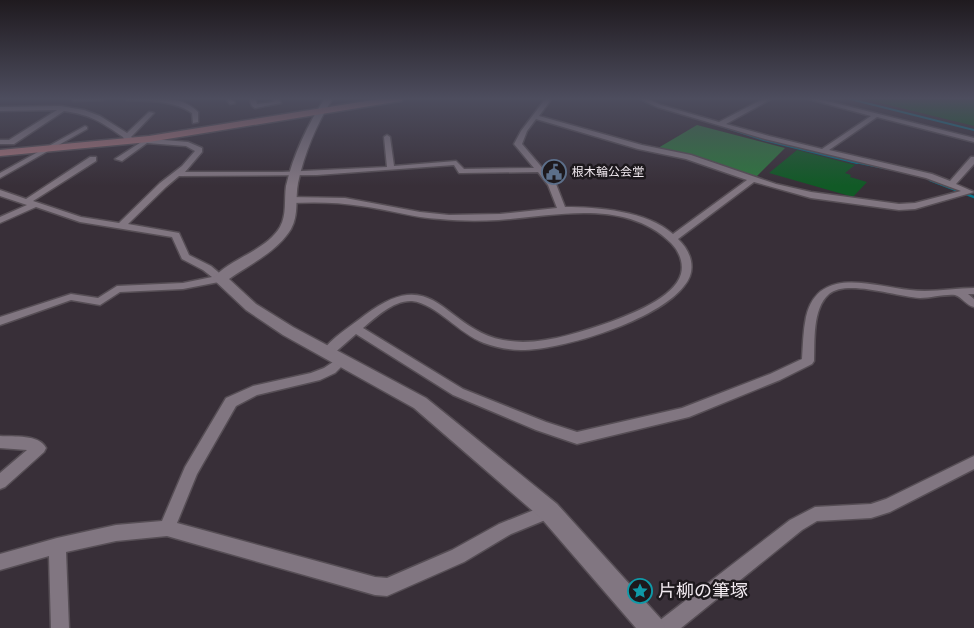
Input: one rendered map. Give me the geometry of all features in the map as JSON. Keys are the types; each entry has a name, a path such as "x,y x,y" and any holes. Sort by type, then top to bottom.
{"main road":[{"path":"0,153 46,145 130,139 148,140 221,127"}],"street":[{"path":"0,142 11,142 34,127"},
{"path":"115,127 130,139 139,127"},
{"path":"0,321 71,297 100,302 117,289 183,286 220,279 269,245 283,231 289,220 290,200 295,174 313,127"},
{"path":"527,127 518,144 541,170 557,194 562,210"},
{"path":"572,127 641,147 688,156 753,179 811,195 899,207 915,206 971,193"},
{"path":"732,127 822,152 908,170 952,184 971,193"},
{"path":"822,152 858,127"},
{"path":"924,127 974,140"},
{"path":"0,176 46,145 60,142 85,128"},
{"path":"387,137 391,169"},
{"path":"119,159 148,140 188,144 199,148 187,166 122,226"},
{"path":"0,220 30,203 93,158"},
{"path":"952,184 974,159"},
{"path":"178,174 227,176 295,174 391,169 456,163 462,171 541,170"},
{"path":"672,239 753,179"},
{"path":"0,193 80,219 176,236 185,257 207,268 251,307 335,357 420,403 549,511 652,628"},
{"path":"167,528 190,472 231,402 238,397 326,372 354,328 400,298 412,298 445,312 483,338 524,346 560,340 624,320 659,304 684,281 688,272 685,257 672,239 650,224 628,216 562,210 476,217 419,215 353,202 290,200"},
{"path":"354,328 458,392 541,426 577,438 684,413 775,377 808,361 813,309 826,291 837,286 854,286 915,294 974,291"},
{"path":"957,291 974,304"},
{"path":"0,442 32,444 39,448 0,482"},
{"path":"666,628 796,525 814,514 871,511 890,505 973,464"},
{"path":"0,562 57,546 116,533 167,528 376,586 387,586 458,556 506,529 549,511"},
{"path":"57,546 60,628"}],"green space":[{"path":"693,127 706,127 785,148 756,177 709,160 658,148"},
{"path":"797,150 855,165 845,173 851,175 850,177 867,182 853,197 769,173"}],"waterway":[{"path":"725,127 764,140 857,163"},
{"path":"963,127 974,130"},
{"path":"851,161 895,170"},
{"path":"930,180 974,197"}],"place":[{"name":"根木輪公会堂","path":"554,172"},
{"name":"片柳の筆塚","path":"640,591"}]}
